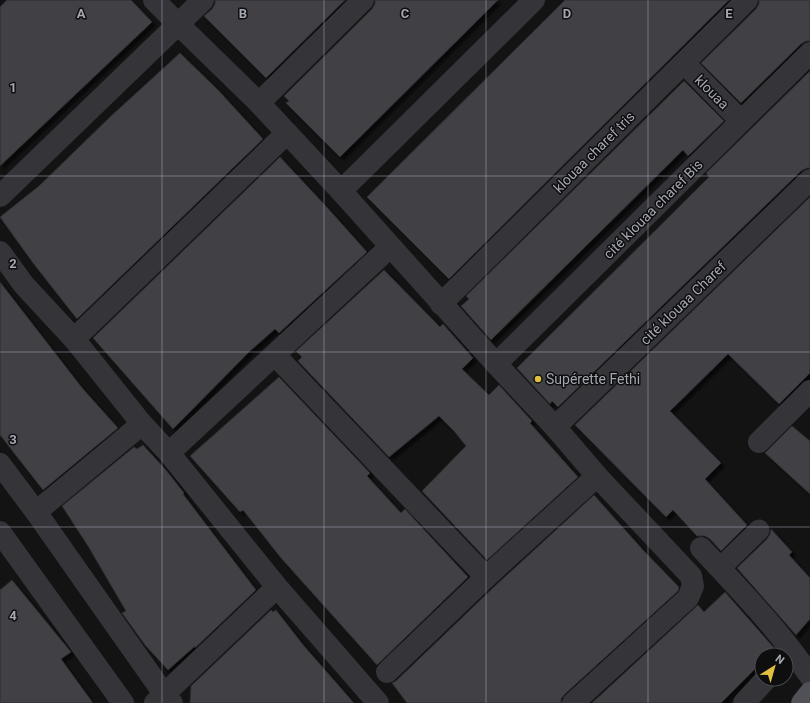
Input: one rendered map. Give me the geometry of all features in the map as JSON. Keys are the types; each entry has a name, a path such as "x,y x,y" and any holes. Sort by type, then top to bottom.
{"main road":[{"path":"802,703 810,693"}],"street":[{"path":"154,0 287,132 440,304 555,427 597,476 691,576 693,586 688,598 573,703"},
{"path":"0,196 203,0"},
{"path":"259,103 363,0"},
{"path":"341,191 534,0"},
{"name":"klouaa charef tris","path":"440,304 747,0"},
{"name":"cité klouaa charef Bis","path":"496,364 810,53"},
{"name":"klouaa","path":"684,63 741,121"},
{"path":"74,339 287,132"},
{"name":"cité klouaa Charef","path":"555,427 810,180"},
{"path":"169,453 390,247"},
{"path":"2,261 74,339 142,424 169,453 277,587 378,703"},
{"path":"275,355 486,577"},
{"path":"759,442 810,391"},
{"path":"36,512 142,424"},
{"path":"0,464 36,512 164,700 277,587"},
{"path":"387,672 486,577 597,476"},
{"path":"720,568 759,530"},
{"path":"0,532 123,703"},
{"path":"701,548 720,568 784,647"},
{"path":"794,658 810,676"},
{"path":"744,703 759,687"}],"building":[{"path":"7,0 131,0 152,22 0,166 0,7"},
{"path":"215,0 345,0 266,78 204,16 212,9 215,4"},
{"path":"375,0 498,0 340,157 286,103 289,101 284,96 372,9 375,4"},
{"path":"565,0 729,0 449,279 367,197"},
{"path":"759,0 810,0 810,41 806,41 801,44 741,103 701,63 756,9 759,4"},
{"path":"180,53 219,91 263,139 77,319 33,263 0,217 39,186 110,117"},
{"path":"810,71 810,168 801,171 558,407 552,401 550,404 517,368 709,177 706,173"},
{"path":"684,81 724,121 688,156 683,150 491,340 461,306 469,299 466,296"},
{"path":"280,157 367,252 279,333 275,329 250,351 173,429 93,338"},
{"path":"810,197 810,373 779,404 728,354 670,411 721,463 705,479 747,525 721,551 710,539 705,536 697,536 673,510 666,517 575,425"},
{"path":"384,270 440,327 443,324 473,358 462,369 489,395 499,385 532,421 530,423 578,477 487,560 422,491 466,446 454,431 439,416 389,457 298,361 302,357 296,351"},
{"path":"0,282 83,389 118,428 43,490 0,435"},
{"path":"279,377 370,473 367,476 401,513 405,509 468,577 377,665 281,558 243,510 240,512 190,456"},
{"path":"792,426 810,441 810,494 765,453"},
{"path":"143,445 166,470 184,493 183,494 256,590 195,648 195,646 168,670 145,645 122,613 126,611 88,546 62,506 134,447 137,449"},
{"path":"594,495 643,550 679,587 678,591 565,694 561,699 561,703 407,703 392,683 396,681 495,586"},
{"path":"771,529 792,552 789,555 810,578 810,619 796,635 737,568 767,539"},
{"path":"12,580 71,652 61,659 93,703 0,703 0,590"},
{"path":"725,592 773,647 754,647 754,670 721,703 592,703 698,605 704,612"},
{"path":"271,610 273,612 276,610 304,646 354,703 190,703 191,686"}],"place":[{"name":"Supérette Fethi","path":"538,379"}]}
